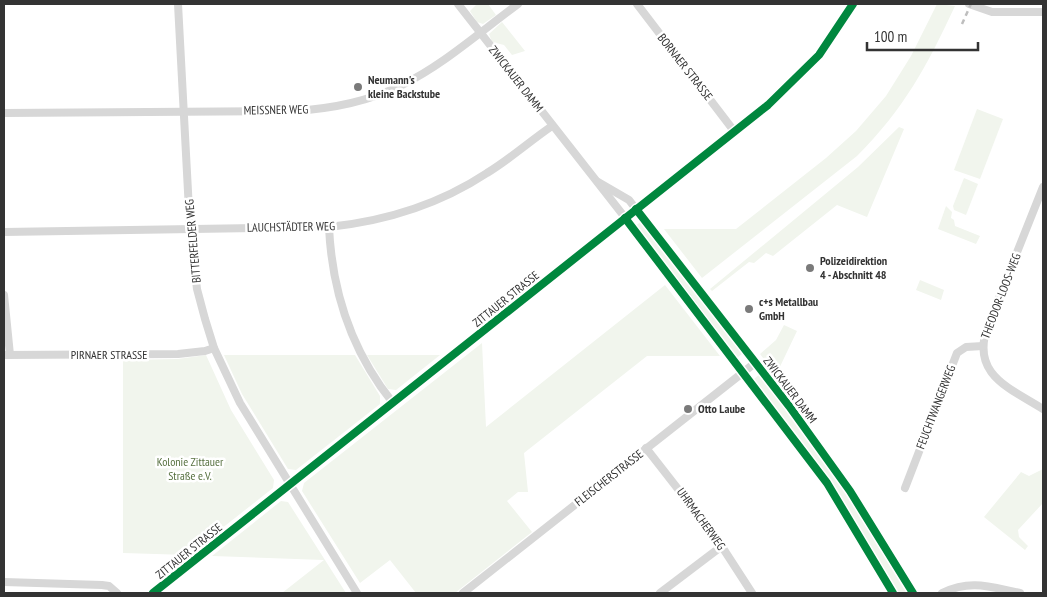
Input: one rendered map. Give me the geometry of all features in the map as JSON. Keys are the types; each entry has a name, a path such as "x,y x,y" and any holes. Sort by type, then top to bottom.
{"street":[{"name":"BITTERFELDER WEG","path":"178,4 190,229 198,289 214,348 240,403 357,593"},
{"name":"ZWICKAUER DAMM","path":"458,4 625,218 827,483 893,593"},
{"name":"MEISSNER WEG","path":"4,113 309,110 363,100 414,80 448,59 518,4"},
{"name":"BORNAER STRASSE","path":"637,4 734,131"},
{"name":"ZITTAUER STRASSE","path":"153,593 768,105 805,70 833,35 853,4"},
{"path":"969,4 998,12 1043,12"},
{"name":"LAUCHSTÄDTER WEG","path":"4,232 329,227 395,215 452,193 489,173 552,126"},
{"name":"ZWICKAUER DAMM","path":"592,178 623,195 636,209 755,362 850,491 913,593"},
{"name":"THEODOR-LOOS-WEG","path":"1043,187 988,325 983,346 984,361 996,378 1043,408"},
{"path":"329,227 335,285 343,314 368,369 393,403"},
{"path":"4,295 7,355"},
{"name":"FEUCHTWANGERWEG","path":"906,488 957,353 966,347 983,346"},
{"name":"PIRNAER STRASSE","path":"7,355 178,354 214,348"},
{"name":"FLEISCHERSTRASSE","path":"464,593 755,362"},
{"name":"UHRMACHERWEG","path":"646,448 722,546 752,593"},
{"path":"660,593 722,546"},
{"path":"4,582 102,585 109,586 117,593"},
{"path":"942,593 957,586 968,584 1020,593"}],"green space":[{"path":"477,4 488,4 496,15 483,24 477,22 470,11"},
{"path":"937,4 955,6 913,86 874,139 857,156 702,278 664,229 736,229 826,158 856,131 886,96 911,56"},
{"path":"502,22 525,51 512,55 504,45 492,42 489,34"},
{"path":"977,109 1003,119 980,179 954,170"},
{"path":"899,127 904,129 867,217 837,205 773,256 766,253 754,263 749,262 712,291 710,289 858,167"},
{"path":"964,178 978,184 966,215 954,210 953,206"},
{"path":"946,206 952,212 951,218 954,220 955,226 980,236 976,244 938,229"},
{"path":"642,221 743,353 737,358 635,226"},
{"path":"920,280 944,290 941,300 916,290"},
{"path":"665,285 720,356 647,356 524,453 528,492 518,492 507,501 532,532 455,593 416,593 390,560 360,583 302,491 304,483 482,343 486,427"},
{"path":"784,325 797,331 776,375 760,354 776,340"},
{"name":"Kolonie Zittauer Straße e.V.","path":"206,355 231,410 274,480 273,488 188,555 123,553 123,360 178,359"},
{"path":"224,355 355,355 380,396 380,404 296,470 288,469 242,394"},
{"path":"367,355 440,355 396,390 388,389"},
{"path":"760,374 845,488 861,519 863,518 908,593 899,593 830,481 754,379"},
{"path":"1043,469 1043,503 1018,530 1019,537 1028,546 1025,550 984,517 1021,472 1029,476"},
{"path":"281,501 288,502 346,593 282,593 324,560 212,556"}],"railway":[{"path":"962,24 971,4"}],"cycle path":[{"path":"153,593 768,105 819,55 853,4"},
{"path":"636,209 789,406 850,491 913,593"},
{"path":"625,218 827,483 893,593"}],"place":[{"name":"Neumann's kleine Backstube","path":"358,87"},
{"name":"Polizeidirektion 4 - Abschnitt 48","path":"810,268"},
{"name":"c+s Metallbau GmbH","path":"749,309"},
{"name":"Otto Laube","path":"688,409"}]}
